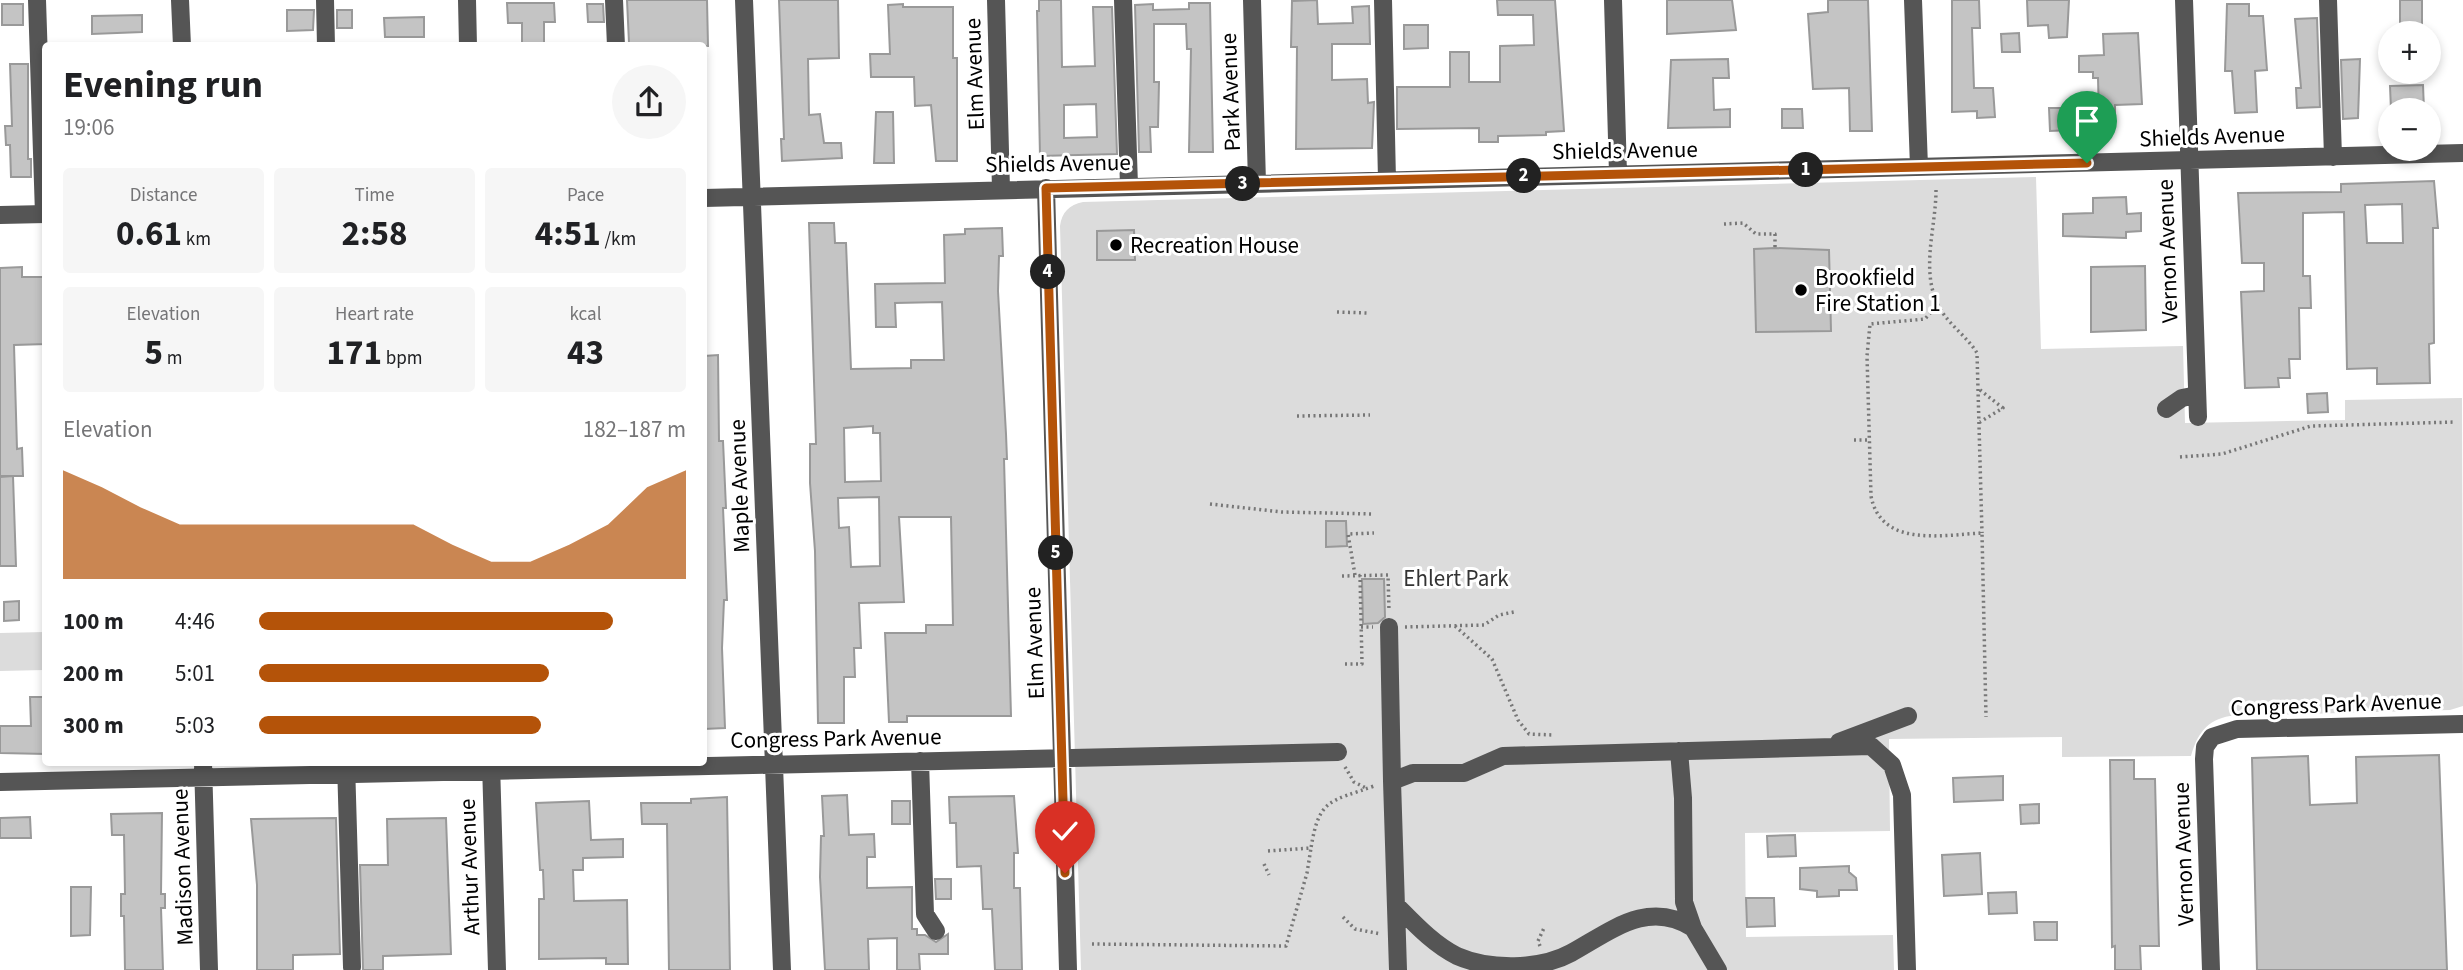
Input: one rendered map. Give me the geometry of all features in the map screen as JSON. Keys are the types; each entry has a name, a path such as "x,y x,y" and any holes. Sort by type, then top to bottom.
{"street":[{"path":"37,0 42,134"},
{"path":"180,0 182,42"},
{"path":"325,0 326,42"},
{"path":"467,0 468,42"},
{"path":"614,0 615,42"},
{"name":"Maple Avenue","path":"744,0 782,970"},
{"name":"Elm Avenue","path":"996,0 1002,189"},
{"path":"1123,0 1129,186"},
{"name":"Park Avenue","path":"1252,0 1257,183"},
{"path":"1382,0 1387,180"},
{"path":"1612,0 1618,174"},
{"path":"1913,0 1919,167"},
{"name":"Vernon Avenue","path":"2184,0 2198,417"},
{"path":"2328,0 2333,157"},
{"name":"Shields Avenue","path":"707,198 2463,153"},
{"name":"Elm Avenue","path":"1046,188 1068,970"},
{"path":"0,215 42,214"},
{"path":"2166,409 2182,398 2197,395"},
{"path":"1389,627 1398,970"},
{"path":"1828,747 1908,716"},
{"name":"Congress Park Avenue","path":"2212,737 2237,729 2463,724"},
{"name":"Vernon Avenue","path":"2211,970 2204,759 2205,747 2212,737"},
{"path":"1392,781 1413,773 1464,773 1503,756 1871,746 1892,765 1902,795 1907,970"},
{"path":"1679,751 1683,798 1684,902 1693,928 1718,970"},
{"name":"Congress Park Avenue","path":"707,764 1062,756 1341,759"},
{"path":"920,761 925,914 936,931"},
{"name":"Congress Park Avenue","path":"0,782 204,770 561,766"},
{"name":"Arthur Avenue","path":"491,767 496,970"},
{"path":"346,769 352,967"},
{"name":"Madison Avenue","path":"204,770 209,970"},
{"path":"1396,905 1426,935 1456,956 1495,965 1546,963 1570,954 1634,917 1681,920 1693,928"}],"path":[{"path":"1936,190 1930,282 1938,304 1952,325 1967,336 1977,354 1980,390 1986,717"},
{"path":"1724,224 1743,223 1756,234 1775,234 1775,248"},
{"path":"1938,304 1925,319 1870,324 1867,356 1873,510 1892,530 1910,535 1982,533"},
{"path":"1337,312 1367,313"},
{"path":"1980,390 2003,408 1980,422"},
{"path":"1297,416 1370,415"},
{"path":"2180,457 2222,454 2311,426 2456,422"},
{"path":"1854,440 1870,440"},
{"path":"1210,504 1282,512 1373,514"},
{"path":"1345,664 1362,664 1358,575 1348,534 1374,533"},
{"path":"1342,576 1388,575 1389,627 1484,625 1499,615 1514,612"},
{"path":"1455,626 1492,659 1518,720 1529,734 1553,735"},
{"path":"1341,759 1354,782 1368,788"},
{"path":"1092,944 1286,947 1307,873 1320,812 1332,801 1392,781"},
{"path":"1268,850 1311,848"},
{"path":"1264,864 1269,875"},
{"path":"1343,917 1355,929 1369,933 1397,934"}],"green space":[{"name":"Ehlert Park","path":"2036,177 2041,349 2183,346 2185,423 2345,420 2345,400 2462,398 2463,706 2450,710 2230,716 2215,721 2204,729 2191,756 2062,757 2062,737 1889,739 1890,831 1745,833 1746,937 1893,935 1894,970 1081,970 1060,226 1064,213 1070,207 1083,202"},
{"path":"42,632 42,670 0,671 0,633"}],"building":[{"path":"627,0 707,0 708,46 707,42 629,42"},
{"path":"779,0 838,0 839,58 808,59 809,115 820,114 824,143 841,143 842,158 782,161 781,139 784,139"},
{"path":"1039,0 1061,0 1062,67 1095,66 1093,7 1112,7 1117,154 1040,156","holes":["1096,104 1097,137 1064,138 1064,105"]},
{"path":"1317,0 1318,24 1353,23 1352,7 1369,6 1370,44 1332,44 1332,80 1367,79 1368,103 1374,102 1372,148 1296,149 1297,47 1291,47 1292,1"},
{"path":"1497,0 1555,0 1564,131 1546,132 1546,135 1498,136 1498,142 1479,142 1479,128 1397,129 1397,87 1450,87 1450,52 1469,52 1469,82 1500,82 1500,46 1534,45 1533,15 1498,15"},
{"path":"1667,0 1732,0 1736,30 1667,34"},
{"path":"1828,0 1868,0 1872,131 1850,131 1849,88 1813,89 1808,14 1828,12"},
{"path":"1952,0 1979,0 1980,28 1972,28 1974,88 1993,88 1995,117 1977,118 1977,111 1952,112"},
{"path":"2027,0 2069,0 2067,37 2049,38 2048,25 2028,26"},
{"path":"2400,0 2422,0 2422,21 2400,21"},
{"path":"507,3 554,3 555,22 544,22 544,42 522,42 522,23 508,23"},
{"path":"1189,3 1210,3 1213,152 1189,152 1191,49 1187,49 1186,24 1154,24 1154,82 1159,82 1158,127 1150,127 1151,152 1139,152 1135,5 1153,4 1153,10 1189,9"},
{"path":"2,4 23,4 23,25 2,25"},
{"path":"587,4 603,4 604,22 588,22"},
{"path":"903,4 903,7 953,7 953,58 957,58 957,161 936,161 931,105 915,106 914,77 871,77 870,54 890,54 888,5"},
{"path":"2227,4 2249,4 2249,16 2263,16 2267,70 2255,71 2257,112 2235,113 2232,71 2225,71"},
{"path":"287,10 314,10 313,30 287,31"},
{"path":"337,10 352,10 352,28 337,28"},
{"path":"142,15 142,32 92,34 92,16"},
{"path":"424,17 424,37 385,37 384,18"},
{"path":"2317,18 2320,107 2297,108 2296,88 2301,88 2295,19"},
{"path":"1404,25 1428,25 1428,48 1404,49"},
{"path":"2019,33 2020,52 2002,52 2001,34"},
{"path":"2138,33 2142,104 2115,105 2115,117 2099,117 2098,78 2093,78 2093,72 2079,72 2079,56 2104,55 2103,34"},
{"path":"1728,59 1729,78 1713,78 1714,110 1730,109 1730,127 1668,128 1671,60"},
{"path":"2360,59 2358,118 2343,119 2341,60"},
{"path":"10,64 28,64 28,159 31,159 31,177 11,177 10,145 6,145 5,126 12,126"},
{"path":"2423,85 2424,98 2390,98 2390,86"},
{"path":"2049,108 2071,108 2072,130 2050,131"},
{"path":"1782,109 1802,109 1803,128 1782,128"},
{"path":"876,112 893,112 894,163 874,163"},
{"path":"2434,181 2438,228 2433,228 2434,343 2429,344 2430,383 2377,384 2377,368 2347,369 2344,212 2303,213 2303,276 2310,276 2311,308 2299,308 2300,359 2289,359 2290,378 2278,378 2279,387 2245,388 2241,292 2264,291 2264,263 2242,263 2238,193 2341,192 2341,184","holes":["2402,204 2403,243 2367,243 2365,205"]},
{"path":"2126,197 2127,214 2141,213 2141,231 2126,232 2126,238 2063,236 2063,214 2093,213 2093,198"},
{"path":"809,223 834,223 835,243 846,243 851,369 911,368 911,360 944,360 942,302 895,303 896,327 876,327 875,284 945,283 944,235 965,234 965,229 1002,228 1003,256 999,256 998,291 1007,459 1004,459 1011,716 907,716 907,722 889,722 885,633 926,633 926,625 953,625 951,517 899,517 904,602 859,603 861,648 854,648 855,677 844,677 844,723 818,723 815,551 810,483 810,444 816,444","holes":["873,426 873,433 880,433 881,481 845,482 844,428","879,497 880,566 851,567 849,527 839,528 838,498"]},
{"name":"Recreation House","path":"1134,230 1135,260 1097,260 1097,231"},
{"name":"Brookfield Fire Station 1","path":"1754,249 1829,250 1831,331 1756,332"},
{"path":"2145,266 2146,330 2091,332 2091,267"},
{"path":"22,267 22,277 42,277 42,344 14,345 17,449 22,448 23,476 0,476 0,268"},
{"path":"718,355 719,441 723,441 726,508 723,508 727,600 724,600 722,648 725,728 707,729 707,356"},
{"path":"2327,393 2328,412 2308,413 2307,394"},
{"path":"13,476 16,566 0,566 0,477"},
{"path":"1326,521 1346,521 1347,546 1326,547"},
{"path":"1362,579 1384,579 1385,617 1378,623 1363,624"},
{"path":"19,601 19,620 4,621 4,602"},
{"path":"30,697 42,697 42,754 0,753 0,726 31,726"},
{"path":"2439,755 2447,970 2257,970 2252,758 2308,756 2310,805 2357,803 2356,757"},
{"path":"2110,760 2134,760 2134,779 2155,779 2159,946 2140,946 2141,970 2115,970 2115,946 2112,947"},
{"path":"2003,776 2003,800 1954,802 1953,778"},
{"path":"847,795 849,835 874,834 875,857 867,857 867,888 912,887 912,929 917,929 917,935 925,935 936,942 948,934 948,954 919,954 920,970 897,970 897,938 868,939 869,970 825,970 820,877 821,836 824,836 822,796"},
{"path":"1014,796 1018,853 1014,853 1014,888 1020,888 1022,970 995,970 992,909 983,909 981,866 957,867 956,823 950,823 949,797"},
{"path":"727,797 730,970 669,970 667,824 642,824 641,803 691,803 691,799"},
{"path":"589,801 591,840 623,839 623,857 583,858 583,870 573,870 574,901 627,900 628,964 606,964 606,958 539,959 539,899 544,899 536,803"},
{"path":"892,801 910,801 910,824 892,824"},
{"path":"2039,804 2039,823 2021,824 2020,805"},
{"path":"162,813 161,894 165,894 165,908 161,908 163,970 125,970 124,916 121,916 121,894 125,894 124,835 112,835 111,814"},
{"path":"30,817 31,838 0,838 0,818"},
{"path":"336,818 340,954 293,955 293,970 257,970 257,885 251,819"},
{"path":"446,818 451,954 383,956 383,970 363,970 360,865 388,865 387,819"},
{"path":"1795,835 1796,856 1768,857 1767,836"},
{"path":"1980,853 1982,894 1944,896 1942,855"},
{"path":"1849,866 1849,872 1856,878 1857,890 1839,890 1839,896 1817,897 1817,891 1800,889 1800,868"},
{"path":"935,879 951,879 951,899 936,899"},
{"path":"71,887 91,887 90,935 71,936"},
{"path":"2016,892 2017,913 1989,914 1988,893"},
{"path":"1746,898 1774,898 1775,926 1747,927"},
{"path":"2034,922 2057,922 2057,940 2035,940"}],"place":[{"name":"Recreation House","path":"1116,245"},
{"name":"Brookfield Fire Station 1","path":"1801,290"}],"route":[{"path":"1065,873 1046,188 2087,163"}]}
